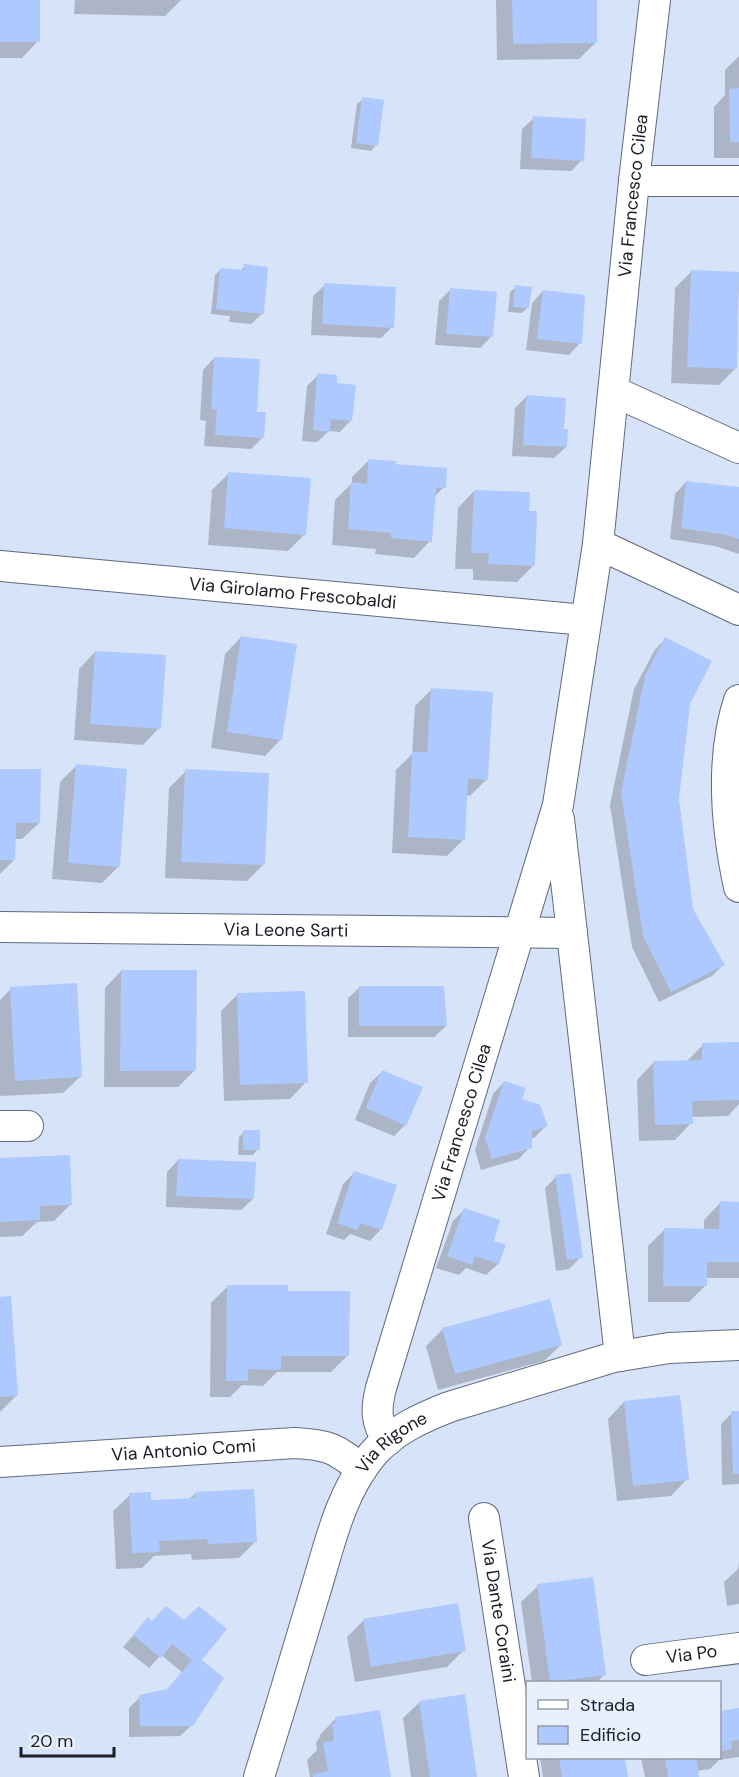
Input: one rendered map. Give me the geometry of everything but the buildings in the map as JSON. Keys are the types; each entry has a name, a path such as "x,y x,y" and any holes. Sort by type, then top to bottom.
{"street":[{"name":"Via Francesco Cilea","path":"388,1440 377,1418 379,1396 558,805 598,544 615,392 634,181 655,0"},
{"path":"634,181 739,181"},
{"path":"615,392 739,448"},
{"path":"598,544 739,610"},
{"name":"Via Girolamo Frescobaldi","path":"0,566 585,620"},
{"path":"739,700 728,758 728,828 739,887"},
{"name":"Via Francesco Cilea","path":"558,805 620,1356"},
{"name":"Via Leone Sarti","path":"0,927 572,933"},
{"name":"Via Rigone","path":"259,1777 339,1516 362,1469 388,1440 423,1418 449,1407 620,1356 669,1348 739,1346"},
{"name":"Via Antonio Comi","path":"0,1462 295,1443 329,1447 362,1469"},
{"name":"Via Dante Coraini","path":"484,1518 524,1777"},
{"name":"Via Po","path":"646,1660 739,1647"}]}
